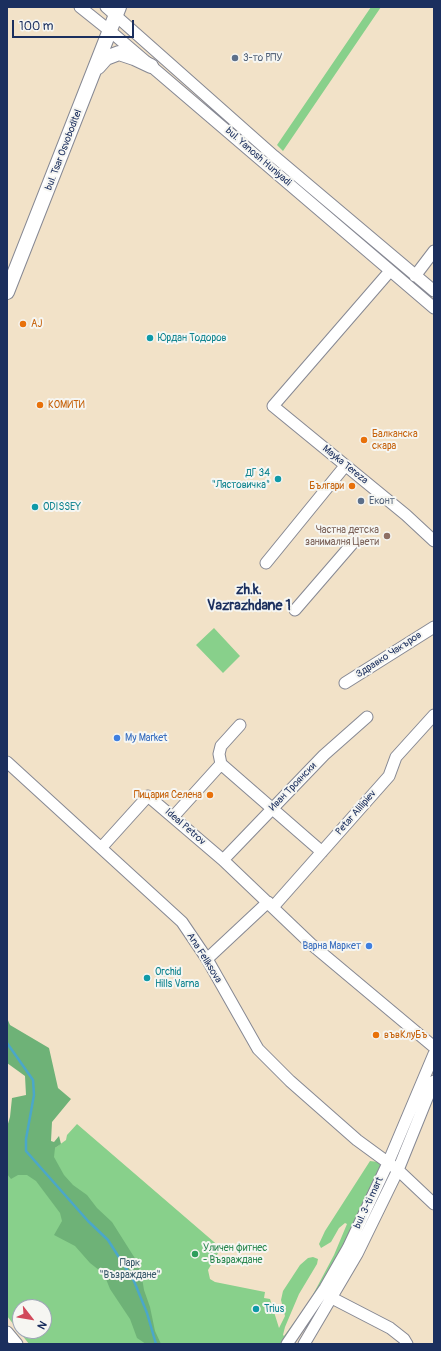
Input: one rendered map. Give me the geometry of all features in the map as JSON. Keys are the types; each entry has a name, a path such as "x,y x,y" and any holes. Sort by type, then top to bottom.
{"main road":[{"name":"bul. Tsar Osvoboditel","path":"7,292 96,69 110,31 114,10"},
{"path":"96,69 106,58 119,53 130,56 151,66"}],"street":[{"name":"bul. Yanosh Huniyadi","path":"80,7 434,308"},
{"name":"bul. Yanosh Huniyadi","path":"114,10 274,156 434,291"},
{"path":"415,276 434,251"},
{"name":"Mayka Tereza","path":"390,271 273,406 434,541"},
{"path":"266,563 346,466"},
{"path":"295,610 352,544"},
{"name":"Здравко Чакъров","path":"345,683 434,626"},
{"name":"Petar Alilipiev","path":"207,959 270,904 322,852 389,776 396,757 434,715"},
{"name":"Иван Троянски","path":"223,860 324,754 367,717"},
{"path":"240,725 221,746 219,754 221,764 322,852"},
{"name":"Ana Feliksova","path":"7,762 182,922 207,959 258,1049 290,1081 351,1135 398,1170 434,1204"},
{"path":"173,817 221,764"},
{"name":"Ideal Petrov","path":"101,848 148,796 223,860 311,944 434,1047"},
{"name":"bul. 3-ti mart","path":"287,1344 325,1288 348,1248 388,1163 434,1054"},
{"name":"bul. 3-ti mart","path":"304,1344 357,1254 398,1170 434,1081"},
{"path":"332,1298 390,1328 404,1339 407,1344"},
{"path":"7,1332 17,1344"}],"green space":[{"path":"371,7 381,7 283,151 277,145"},
{"path":"214,628 240,656 223,673 196,645"},
{"path":"7,1018 10,1025 49,1048 58,1088 71,1099 52,1122 51,1141 54,1142 59,1136 61,1144 55,1148 54,1157 64,1175 73,1185 87,1195 97,1208 112,1222 136,1260 141,1272 144,1290 150,1307 155,1331 161,1344 146,1344 137,1338 130,1319 110,1289 104,1274 90,1263 75,1246 54,1235 62,1221 60,1213 36,1181 27,1175 18,1175 11,1179 7,1174 7,1127 10,1117 12,1098 26,1095 25,1076 7,1063"},
{"name":"Парк \"Възраждане\"","path":"77,1124 221,1248 208,1270 210,1279 215,1282 265,1292 264,1298 270,1299 279,1328 285,1316 281,1300 283,1291 300,1265 308,1258 313,1257 318,1259 317,1264 299,1294 285,1327 284,1336 308,1304 334,1255 347,1224 345,1223 339,1228 331,1242 321,1248 319,1244 325,1231 370,1161 378,1162 381,1165 381,1170 342,1252 283,1344 29,1344 25,1339 52,1339 52,1299 12,1299 12,1322 7,1316 7,1146 55,1148 66,1140 67,1135"}],"waterway":[{"path":"7,1043 33,1080 34,1095 26,1139 26,1151 88,1221 108,1240 134,1281 147,1313 156,1344"}],"place":[{"name":"3-то РПУ","path":"235,58"},
{"name":"AJ","path":"23,324"},
{"name":"Юрдан Тодоров","path":"150,338"},
{"name":"КОМИТИ","path":"40,405"},
{"name":"Балканска скара","path":"364,440"},
{"name":"ДГ 34 \"Лястовичка\"","path":"278,479"},
{"name":"Българи","path":"352,486"},
{"name":"Еконт","path":"361,501"},
{"name":"ODISSEY","path":"35,507"},
{"name":"Частна детска занималня Цвети","path":"387,536"},
{"name":"My Market","path":"117,738"},
{"name":"Пицария Селена","path":"210,795"},
{"name":"Варна Маркет","path":"369,946"},
{"name":"Orchid Hills Varna","path":"147,978"},
{"name":"въвКлуБъ","path":"376,1035"},
{"name":"Уличен фитнес - Възраждане","path":"195,1254"},
{"name":"Trius","path":"256,1309"}],"district":[{"name":"zh.k. Vazrazhdane 1","path":"249,598"}]}
